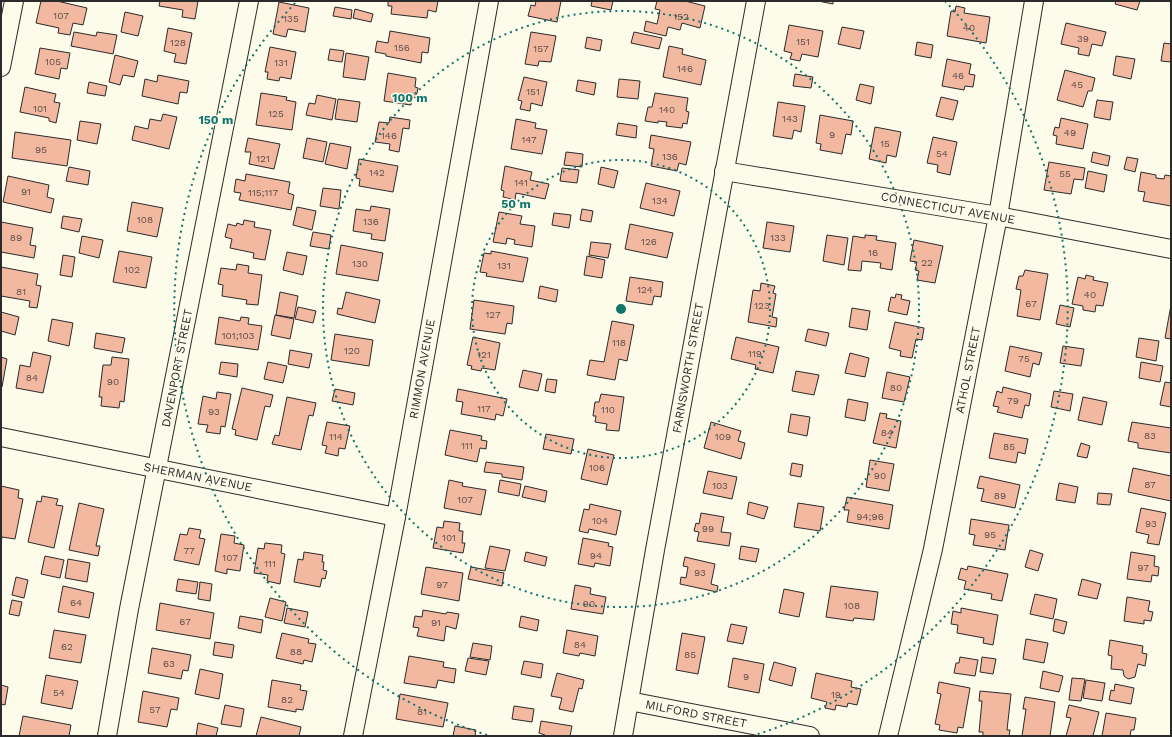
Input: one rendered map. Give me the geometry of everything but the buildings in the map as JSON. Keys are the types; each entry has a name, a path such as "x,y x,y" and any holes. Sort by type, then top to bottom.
{"street":[{"path":"1,67 14,1"},
{"name":"DAVENPORT STREET","path":"107,736 129,609 158,469 249,1"},
{"name":"RIMMON AVENUE","path":"353,736 396,517 489,1"},
{"name":"FARNSWORTH STREET","path":"624,736 724,170 756,1"},
{"name":"ATHOL STREET","path":"888,736 933,549 998,216 1034,1"},
{"name":"CONNECTICUT AVENUE","path":"724,170 998,216 1171,249"},
{"name":"SHERMAN AVENUE","path":"1,437 396,517"},
{"name":"MILFORD STREET","path":"629,701 810,736"}]}
